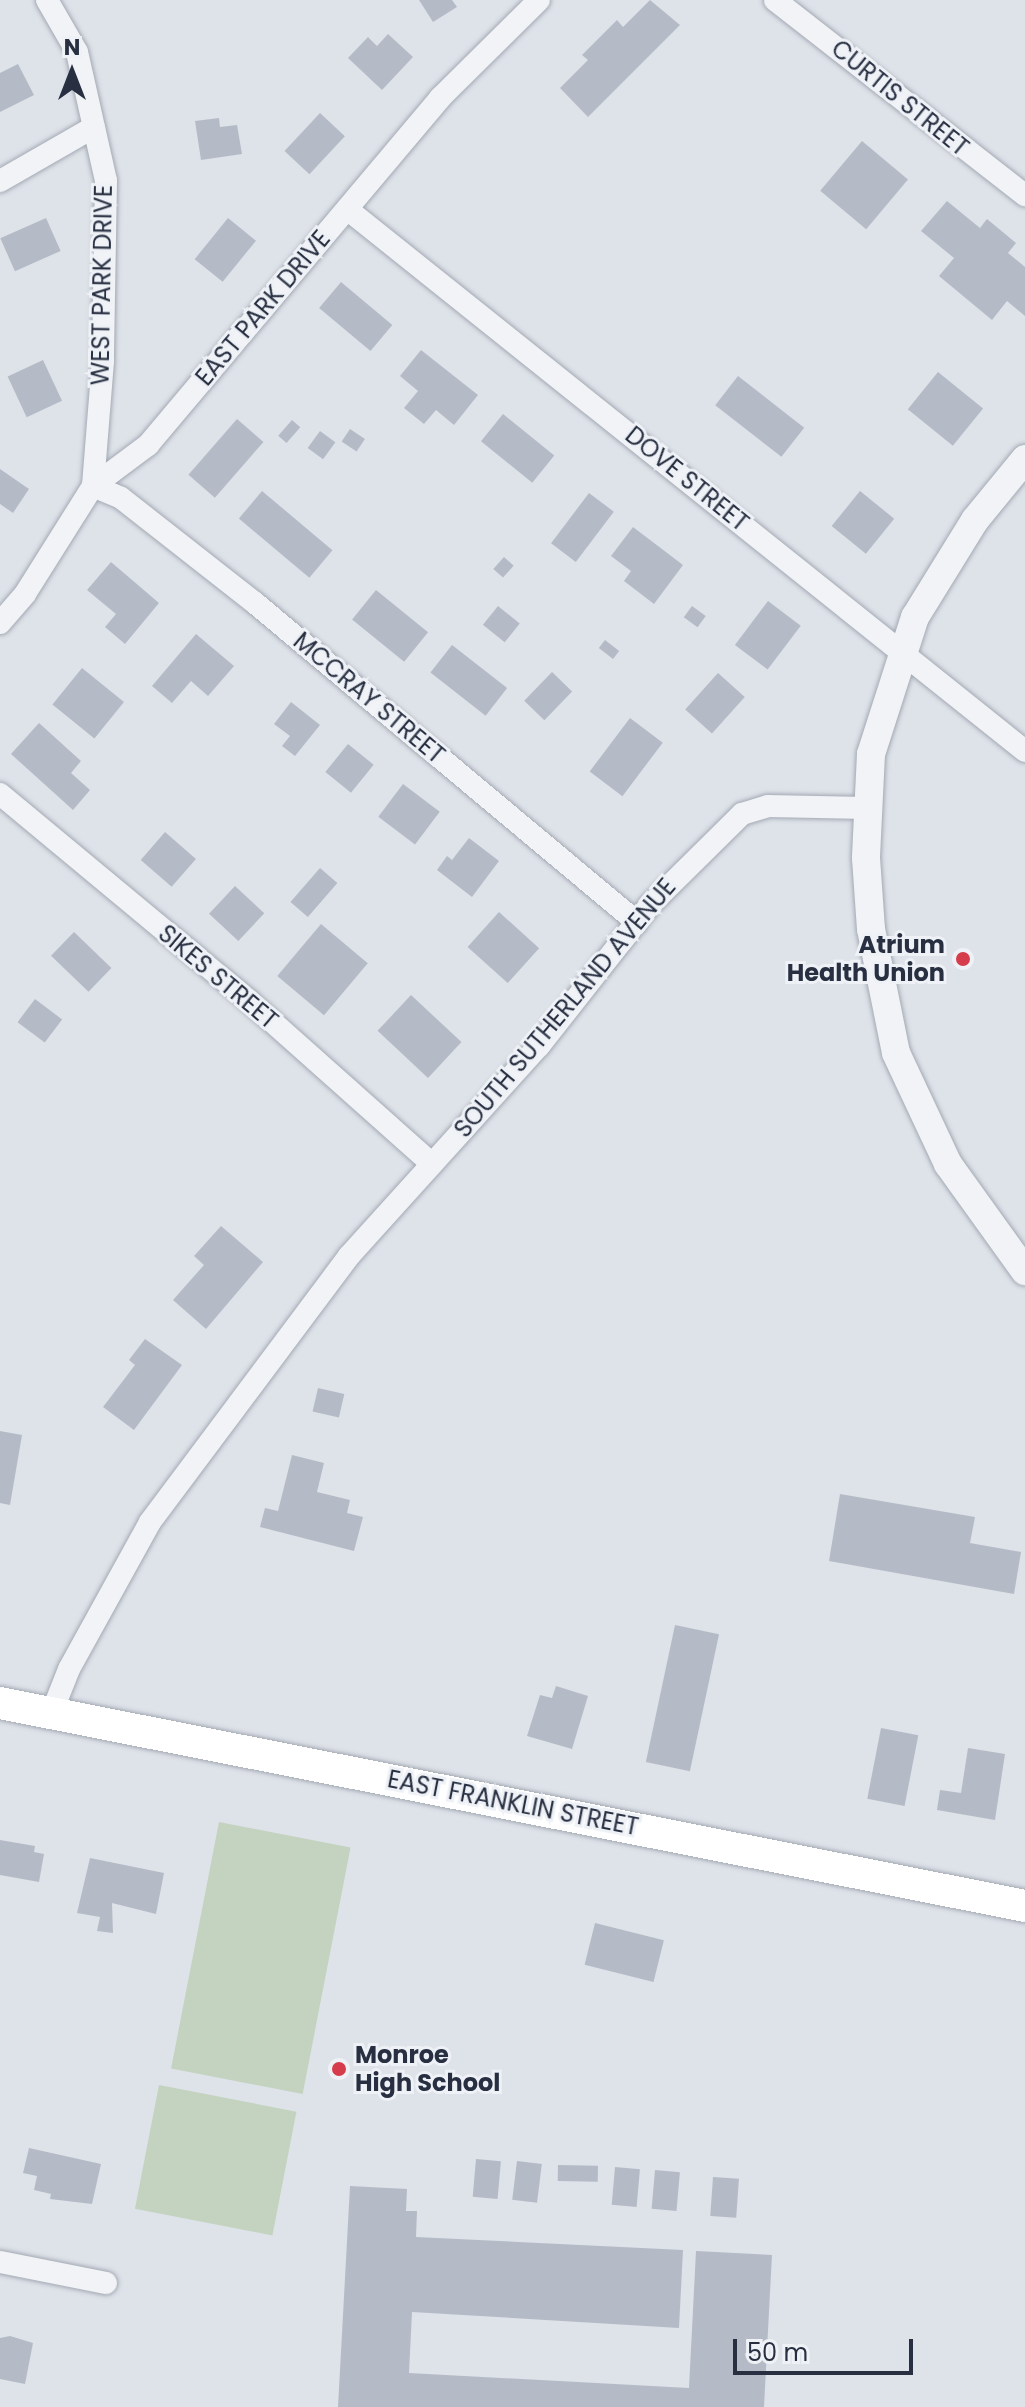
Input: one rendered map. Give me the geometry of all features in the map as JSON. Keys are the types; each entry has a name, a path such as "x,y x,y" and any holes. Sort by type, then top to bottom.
{"main road":[{"name":"EAST FRANKLIN STREET","path":"0,1703 1025,1906"}],"street":[{"name":"WEST PARK DRIVE","path":"47,0 77,52 106,181 103,361 93,486"},
{"name":"EAST PARK DRIVE","path":"0,623 25,594 93,486 148,445 440,98 539,0"},
{"name":"CURTIS STREET","path":"775,0 1025,195"},
{"path":"0,181 94,127"},
{"name":"DOVE STREET","path":"347,209 1025,751"},
{"path":"1025,459 967,532 915,617 871,754 866,808 871,929 896,1053 948,1164 1025,1271"},
{"name":"MCCRAY STREET","path":"93,486 121,498 255,603 637,922"},
{"name":"SIKES STREET","path":"0,794 249,1001 432,1164"},
{"name":"SOUTH SUTHERLAND AVENUE","path":"52,1712 69,1669 150,1522 349,1256 582,996 637,922 742,814 768,806 866,808"},
{"path":"0,2262 106,2283"}],"green space":[{"path":"219,1822 351,1848 303,2094 171,2068"},
{"path":"159,2085 296,2112 272,2235 135,2209"}],"building":[{"path":"419,0 452,0 457,7 433,22"},
{"path":"650,0 680,25 588,117 560,88 588,60 582,55 617,20 623,27"},
{"path":"388,34 413,57 382,90 348,58 368,37 377,46"},
{"path":"18,64 34,95 0,112 0,73"},
{"path":"320,113 345,136 309,174 285,151"},
{"path":"219,118 220,127 237,125 242,154 201,160 195,121"},
{"path":"862,141 908,180 866,229 820,191"},
{"path":"947,201 980,228 987,219 1016,243 1008,253 1025,267 1025,316 1007,301 992,320 939,276 954,258 921,231"},
{"path":"46,218 61,251 15,271 0,238"},
{"path":"228,218 256,241 223,282 195,259"},
{"path":"341,282 392,325 370,351 319,308"},
{"path":"421,350 478,395 454,425 436,410 424,424 404,408 418,391 400,376"},
{"path":"43,360 62,401 27,417 8,376"},
{"path":"938,372 983,409 953,446 908,409"},
{"path":"738,376 804,428 781,457 715,405"},
{"path":"503,414 554,456 532,483 481,441"},
{"path":"237,419 263,442 215,498 188,475"},
{"path":"292,420 300,427 287,443 278,436"},
{"path":"350,429 365,439 357,452 342,441"},
{"path":"320,431 335,442 323,459 308,448"},
{"path":"0,469 29,489 13,513 0,504"},
{"path":"262,491 332,550 309,578 239,519"},
{"path":"860,491 894,519 866,554 832,526"},
{"path":"589,493 614,512 576,562 551,543"},
{"path":"633,527 683,565 654,604 624,581 631,571 611,556"},
{"path":"504,557 514,566 503,578 493,569"},
{"path":"111,562 159,603 125,644 105,627 116,614 87,590"},
{"path":"376,590 428,632 404,662 352,620"},
{"path":"768,601 801,626 768,670 735,645"},
{"path":"498,606 520,624 505,642 483,625"},
{"path":"692,606 706,616 698,627 684,617"},
{"path":"196,634 234,666 208,696 191,681 172,703 152,686"},
{"path":"605,640 619,651 613,659 599,648"},
{"path":"452,645 507,688 486,716 430,673"},
{"path":"82,668 124,702 94,739 52,705"},
{"path":"552,672 572,691 544,720 524,701"},
{"path":"718,673 745,697 712,734 685,709"},
{"path":"291,702 320,725 295,756 282,746 290,736 274,724"},
{"path":"630,718 663,743 622,796 590,772"},
{"path":"39,723 81,761 71,773 90,790 73,810 11,754"},
{"path":"348,744 374,765 351,793 325,772"},
{"path":"403,784 440,812 415,844 378,817"},
{"path":"165,832 196,859 172,887 141,860"},
{"path":"469,838 499,861 472,897 437,870 447,856 452,860"},
{"path":"320,868 337,883 308,917 290,902"},
{"path":"235,886 264,913 238,941 209,914"},
{"path":"499,912 539,948 508,983 468,947"},
{"path":"321,924 368,963 324,1015 277,976"},
{"path":"74,932 111,968 88,992 51,956"},
{"path":"411,995 461,1042 428,1078 378,1031"},
{"path":"35,999 62,1019 45,1043 18,1022"},
{"path":"221,1226 263,1262 206,1329 173,1300 204,1265 194,1256"},
{"path":"145,1339 182,1365 134,1430 103,1407 135,1365 129,1360"},
{"path":"318,1388 344,1394 339,1417 313,1411"},
{"path":"0,1431 22,1435 10,1505 0,1503"},
{"path":"292,1455 324,1463 317,1492 350,1500 347,1513 363,1517 354,1551 260,1527 265,1508 278,1511"},
{"path":"840,1494 975,1517 970,1543 1021,1552 1014,1594 829,1561"},
{"path":"675,1625 719,1634 690,1771 646,1762"},
{"path":"556,1686 588,1696 572,1749 527,1736 540,1695 552,1698"},
{"path":"881,1728 918,1735 905,1806 867,1799"},
{"path":"968,1748 1005,1754 995,1820 937,1810 940,1790 961,1793"},
{"path":"0,1840 35,1846 34,1852 44,1854 39,1882 0,1875"},
{"path":"90,1858 164,1873 156,1914 112,1903 113,1933 97,1931 100,1917 77,1913"},
{"path":"595,1923 664,1940 653,1982 585,1965"},
{"path":"29,2148 101,2164 92,2204 50,2199 51,2194 34,2190 37,2176 23,2173"},
{"path":"476,2159 501,2161 498,2199 473,2197"},
{"path":"517,2161 542,2164 537,2203 512,2200"},
{"path":"558,2165 598,2166 598,2182 558,2181"},
{"path":"615,2167 640,2169 637,2207 612,2205"},
{"path":"655,2170 680,2172 677,2211 652,2209"},
{"path":"713,2177 739,2179 736,2218 710,2216"},
{"path":"350,2186 407,2189 406,2211 417,2211 416,2237 683,2250 679,2328 412,2312 409,2373 689,2388 696,2251 772,2255 764,2407 338,2407"},
{"path":"10,2336 33,2343 25,2384 0,2379 0,2338"}],"place":[{"name":"Atrium Health Union","path":"963,959"},
{"name":"Monroe High School","path":"339,2069"}]}
